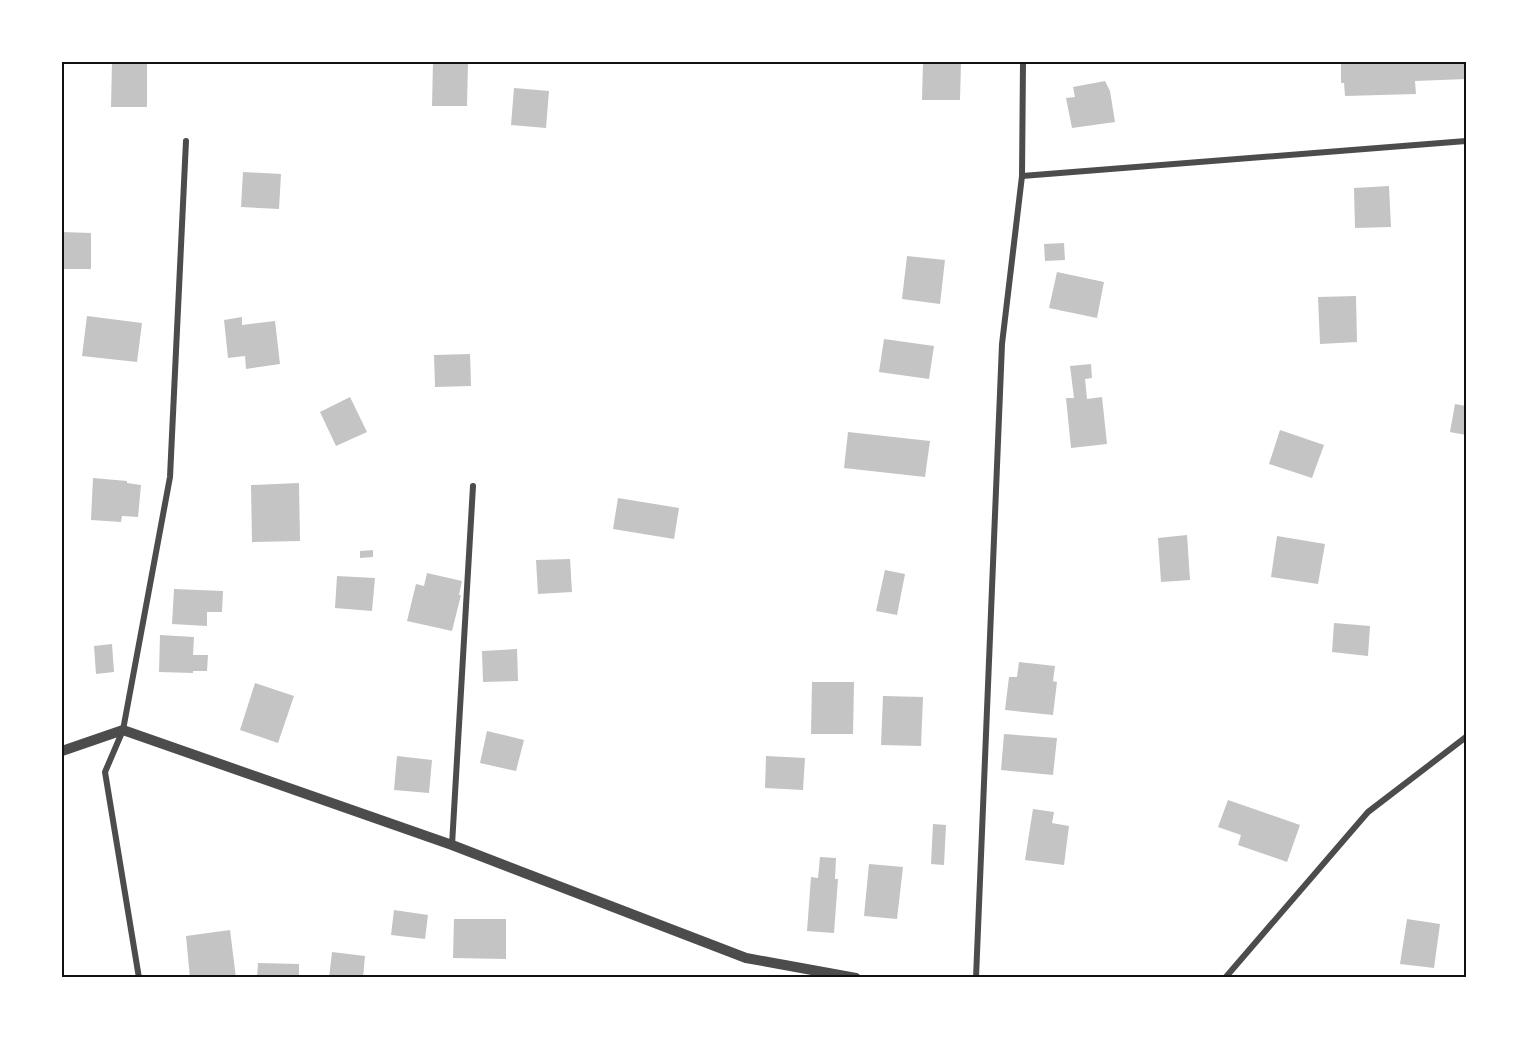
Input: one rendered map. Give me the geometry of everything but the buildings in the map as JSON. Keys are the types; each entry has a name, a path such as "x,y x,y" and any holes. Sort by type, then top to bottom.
{"street":[{"path":"976,978 1002,344 1022,176 1023,62"},
{"path":"138,978 105,772 123,729 170,477 186,141"},
{"path":"1022,176 1467,141"},
{"path":"452,845 473,486"},
{"path":"62,751 123,729 452,845 746,958 856,978"},
{"path":"1225,978 1368,812 1467,737"}]}
